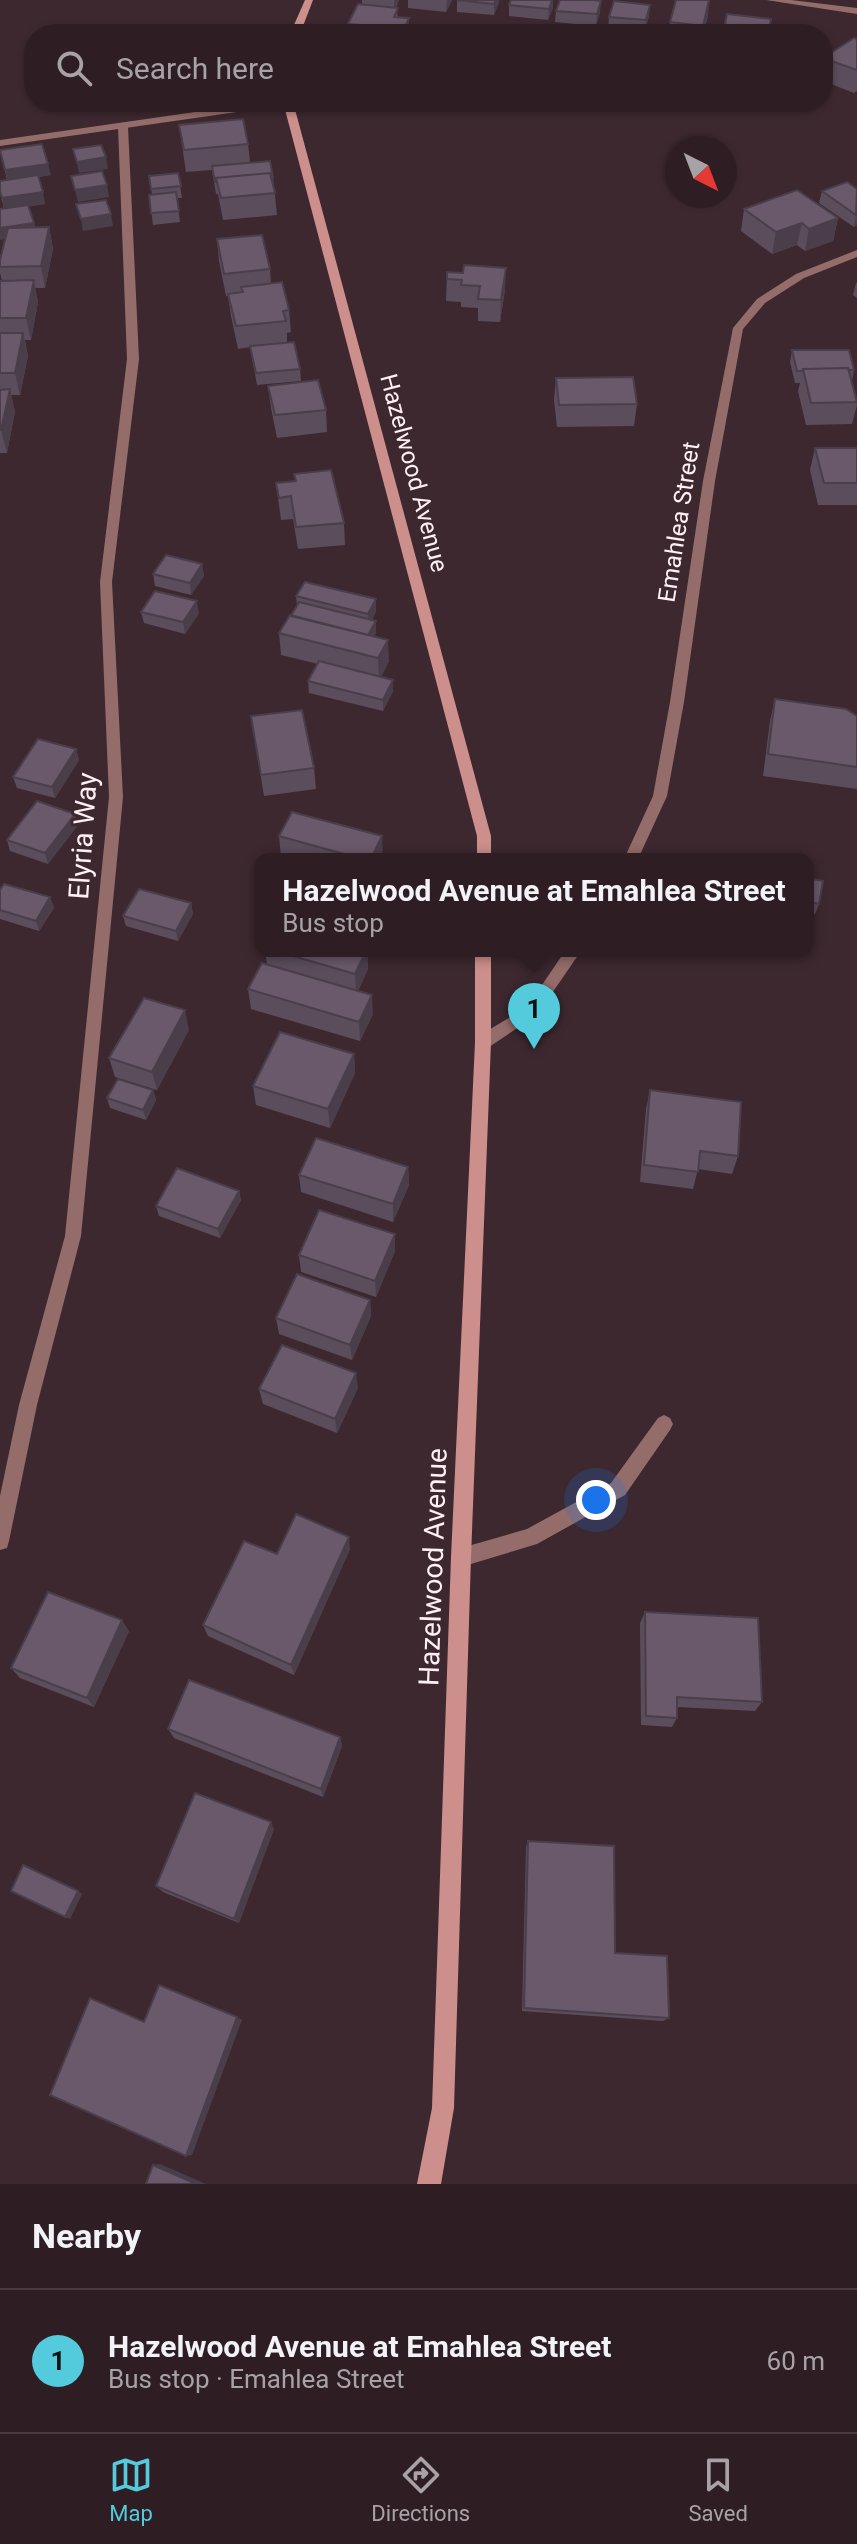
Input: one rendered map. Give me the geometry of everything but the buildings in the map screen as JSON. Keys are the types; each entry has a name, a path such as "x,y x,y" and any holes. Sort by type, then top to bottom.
{"main road":[{"path":"299,24 309,0"},
{"name":"Hazelwood Avenue","path":"290,112 484,836 484,853"},
{"name":"Hazelwood Avenue","path":"429,2184 443,2108 461,1557 483,1042 483,957"}],"street":[{"path":"770,0 857,11"},
{"path":"0,143 221,112"},
{"name":"Elyria Way","path":"0,1541 28,1405 73,1236 116,797 106,582 133,359 123,127"},
{"name":"Emahlea Street","path":"634,853 660,796 709,481 738,328 761,301 787,285 857,253"},
{"path":"483,1042 532,1011 569,957"},
{"path":"461,1557 530,1537 618,1489 664,1424"}],"place":[{"name":"Hazelwood Avenue at Emahlea Street","path":"534,1049"}]}
